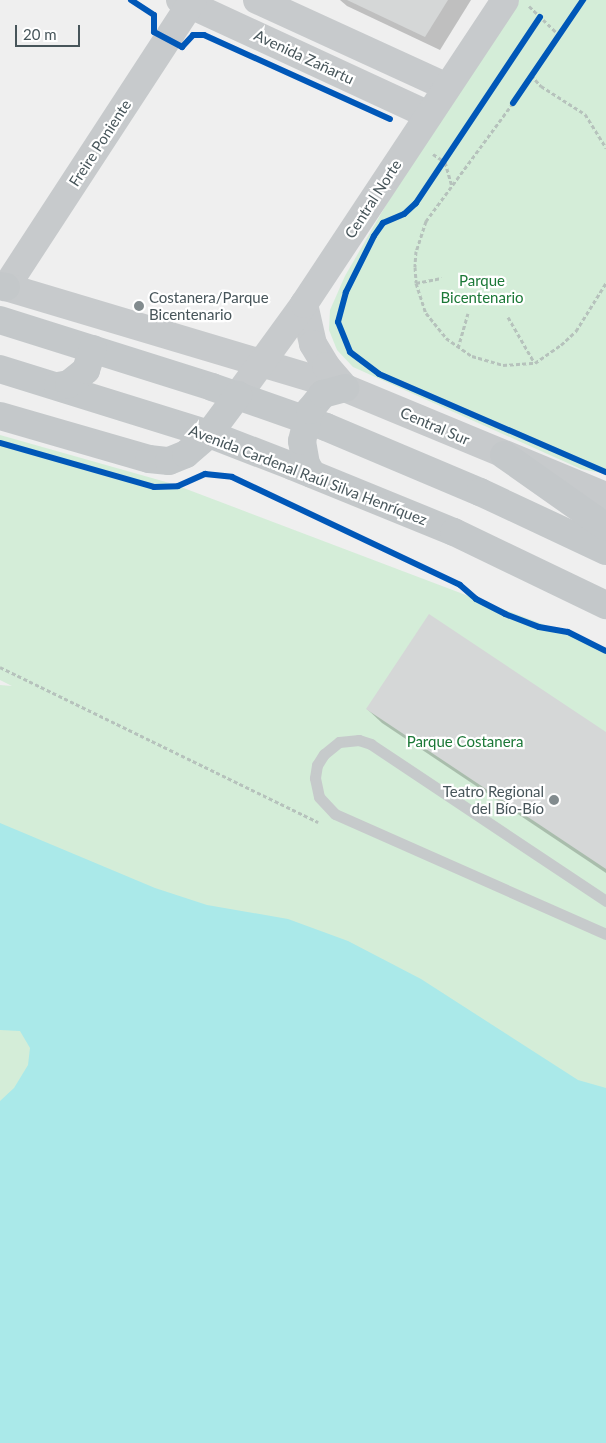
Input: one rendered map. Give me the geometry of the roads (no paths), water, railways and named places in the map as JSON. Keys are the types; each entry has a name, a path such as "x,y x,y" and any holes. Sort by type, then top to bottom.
{"main road":[{"path":"0,320 238,395 306,420 472,488 606,550"},
{"path":"58,386 73,381 86,370 93,348"},
{"name":"Avenida Cardenal Raúl Silva Henríquez","path":"0,369 209,434 312,474 454,532 606,605"},
{"path":"312,474 302,452 306,420 317,398 330,390 345,388"},
{"path":"0,416 158,460 177,458 209,434 238,395"},
{"path":"504,455 606,527"}],"street":[{"path":"257,0 447,87"},
{"name":"Central Norte","path":"238,395 304,304 506,0"},
{"name":"Avenida Zañartu","path":"188,1 429,114"},
{"name":"Freire Poniente","path":"3,286 188,1"},
{"name":"Central Sur","path":"3,286 345,388 606,496"},
{"path":"304,304 313,344 326,366 345,388"}],"lane":[{"path":"606,900 370,744 359,740 339,742 324,754 317,765 315,778 319,797 334,814 606,934"}],"water":[{"path":"0,823 155,888 207,905 288,919 348,941 421,979 578,1080 606,1088 606,1443 0,1443 0,1101 14,1088 28,1065 30,1048 20,1031 0,1030"}],"place":[{"name":"Costanera/Parque Bicentenario","path":"139,306"},
{"name":"Teatro Regional del Bío-Bío","path":"554,800"}],"park label":[{"name":"Parque Bicentenario","path":"482,288"},
{"name":"Parque Costanera","path":"465,742"}]}
